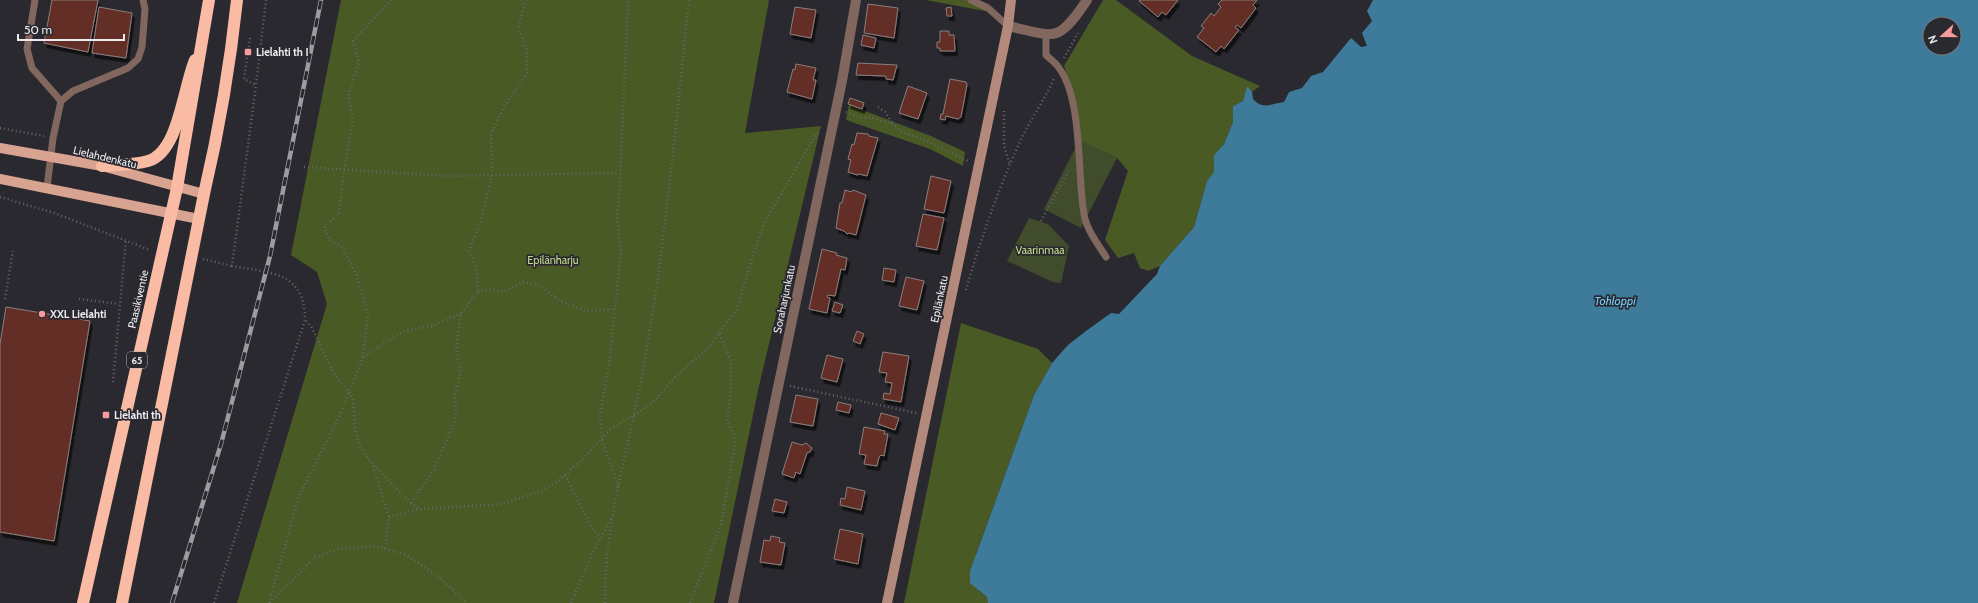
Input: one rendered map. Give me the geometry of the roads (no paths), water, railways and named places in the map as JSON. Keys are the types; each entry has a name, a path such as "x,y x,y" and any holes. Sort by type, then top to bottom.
{"highway":[{"name":"Paasikiventie","path":"83,603 171,213 178,188 209,0"},
{"path":"122,603 204,194 218,132 232,49 237,0"},
{"path":"102,166 149,161 163,152 171,140 189,75 202,44"}],"main road":[{"name":"Lielahdenkatu","path":"0,148 102,166 204,194"},
{"path":"0,179 199,219"}],"street":[{"name":"Soraharjunkatu","path":"733,603 836,109 856,0"},
{"name":"Epilänkatu","path":"887,603 1008,26 1011,0"},
{"path":"1008,26 1046,35 1067,28 1073,22 1086,0"}],"lane":[{"path":"35,0 27,49 32,68 61,101"},
{"path":"47,188 52,138 61,101 73,92 128,68 138,59 142,47 146,9 143,0"},
{"path":"971,0 988,8 1008,26"},
{"path":"1046,35 1046,55 1059,68 1067,83 1072,103 1079,152 1086,224 1106,258"}],"water":[{"name":"Tohloppi","path":"1373,0 1978,0 1978,603 988,603 987,597 970,583 970,571 1034,395 1052,363 1068,345 1086,331 1111,313 1119,314 1157,274 1160,266 1194,227 1207,181 1214,172 1214,155 1224,144 1233,122 1233,106 1243,101 1247,86 1252,92 1253,99 1260,104 1267,105 1284,102 1289,92 1302,88 1311,76 1323,72 1351,38 1361,47 1367,46 1362,33 1372,21 1367,11"}],"railway":[{"path":"172,603 221,444 270,256 321,0"}],"place":[{"name":"Lielahti th I","path":"248,52"},
{"name":"XXL Lielahti","path":"42,314"},
{"name":"Lielahti th","path":"106,415"}],"park label":[{"name":"Vaarinmaa","path":"1040,250"},
{"name":"Epilänharju","path":"553,260"}]}
